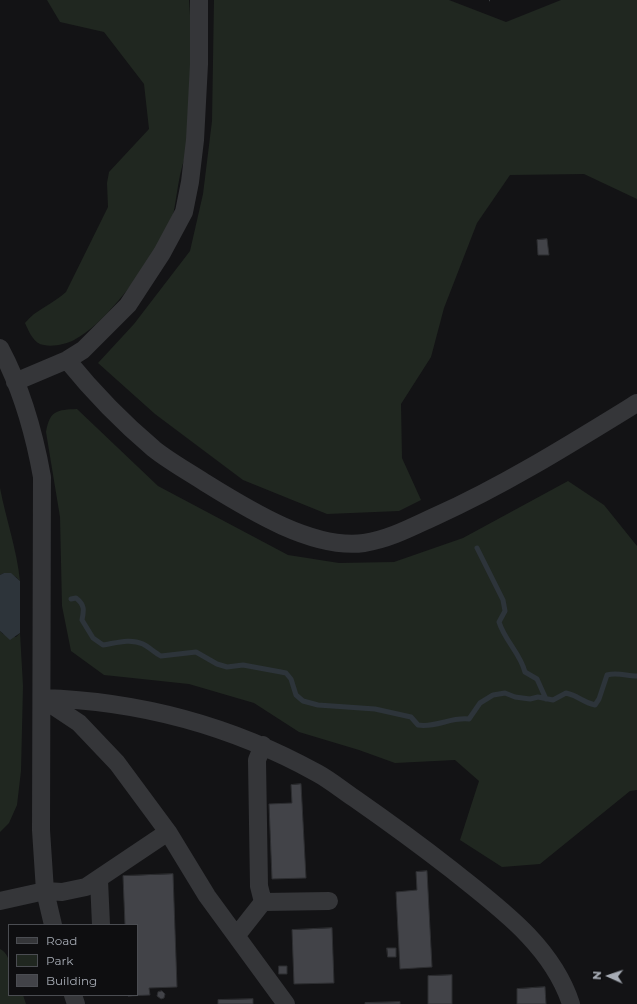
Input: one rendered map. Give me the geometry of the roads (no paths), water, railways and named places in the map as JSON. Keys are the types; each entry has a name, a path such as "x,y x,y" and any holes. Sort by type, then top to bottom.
{"street":[{"path":"15,382 67,360 83,350 128,305 162,253 184,212 190,182 195,140 199,64 199,0"},
{"path":"0,348 24,401 32,428 42,477 41,830 46,891 53,924"},
{"path":"67,360 87,384 135,431 154,449 177,466 247,508 274,522 308,536 352,544 397,535 466,502 637,403"},
{"path":"42,698 106,702 186,718 263,745 318,774 407,835 498,906 524,930 543,953 559,978 571,1004"},
{"path":"42,698 79,723 118,763 168,832 207,896 286,1004"},
{"path":"263,745 257,760 259,886 263,902"},
{"path":"0,901 46,891 62,892 86,887 99,880 168,832"},
{"path":"99,880 101,924"},
{"path":"263,902 328,901"},
{"path":"237,935 263,902"}],"waterway":[{"path":"477,548 503,600 505,611 499,622 502,629 520,659 525,672 537,679 546,699"},
{"path":"71,599 76,598 81,603 83,610 82,620 93,638 103,645 133,641 143,644 161,656 196,652 217,664 227,667 243,665 286,673 291,679 296,695 303,701 318,705 375,709 411,717 418,725 425,726 469,719 480,703 493,695 505,693 515,697 530,699 538,697 553,700 566,693 595,705 599,699 607,675 618,674 637,676"}]}
